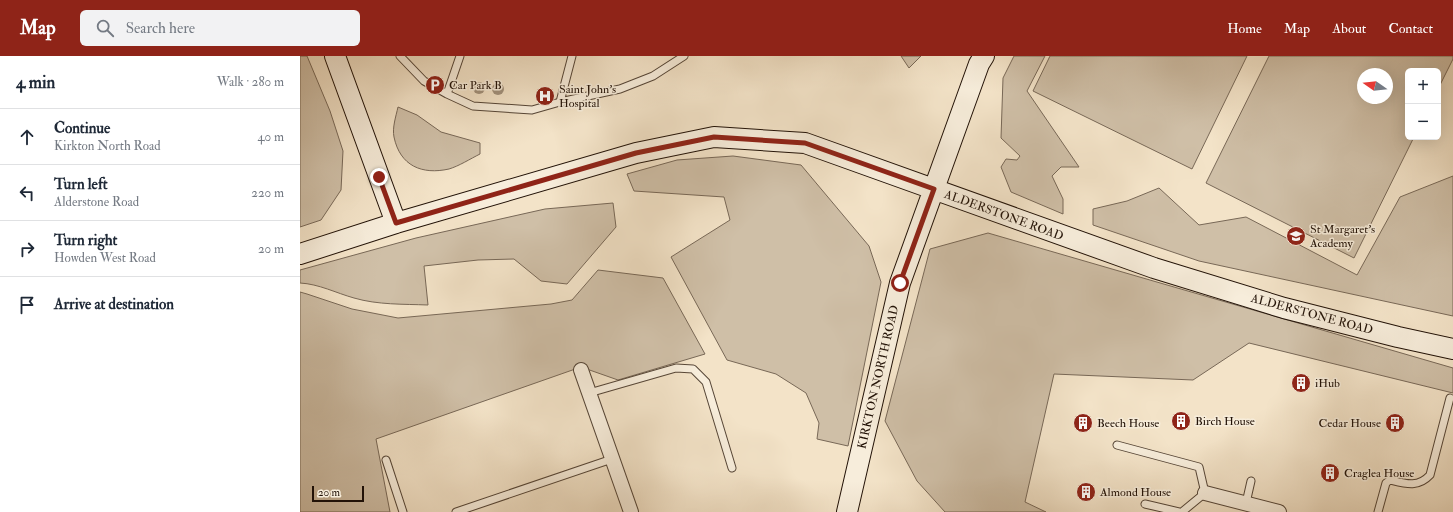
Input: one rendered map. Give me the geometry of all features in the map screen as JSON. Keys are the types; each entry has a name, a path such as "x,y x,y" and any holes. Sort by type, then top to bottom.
{"street":[{"path":"335,56 396,223"},
{"name":"KIRKTON NORTH ROAD","path":"847,512 870,406 900,283 982,60"},
{"name":"ALDERSTONE ROAD","path":"300,254 396,223 636,153 714,137 805,143 1154,268 1284,308 1398,337 1453,349"},
{"path":"581,370 631,512"},
{"path":"1205,493 1279,512"}],"lane":[{"path":"400,56 424,80 447,94 473,106 532,110 560,102 620,89 653,76 684,56"},
{"path":"447,94 460,56"},
{"path":"560,102 572,56"},
{"path":"589,394 676,368 693,369 706,382 732,468"},
{"path":"1378,512 1386,483 1390,480 1407,484 1415,484 1424,481 1430,475 1450,398"},
{"path":"1117,445 1199,467 1205,493 1182,512"},
{"path":"456,512 612,459"},
{"path":"386,460 403,512"},
{"path":"1246,503 1251,481"},
{"path":"1145,504 1179,512"}],"shaded area":[{"path":"300,56 307,56 330,111 343,151 341,190 321,220 300,227"},
{"path":"901,56 921,56 909,68"},
{"path":"1014,56 1045,56 1027,91 1079,167 1061,167 1052,176 1063,199 1063,214 1011,192 1001,167 1006,159 1017,160 1020,156 1001,138 1003,78"},
{"path":"1050,56 1247,56 1192,169 1033,91"},
{"path":"1269,56 1453,56 1453,59 1441,83 1441,68 1405,68 1405,140 1413,140 1354,258 1206,183"},
{"path":"398,107 417,115 441,132 480,143 480,154 449,169 439,171 430,171 414,166 401,155 394,137 394,126"},
{"path":"733,156 801,165 869,246 881,282 848,446 817,439 819,423 806,393 776,374 727,360 671,257 730,220 724,197 634,191 627,174 677,160"},
{"path":"1453,176 1453,316 1199,261 1093,225 1093,209 1127,201 1159,188 1199,225 1246,217 1357,275 1400,197"},
{"path":"613,203 616,227 567,284 541,281 514,259 478,260 424,266 428,305 372,302 354,298 314,285 300,283 300,270 416,238 545,209"},
{"path":"988,233 1453,368 1453,393 1249,343 1193,380 1054,374 1025,502 1046,512 945,512 917,481 885,421 930,249"},
{"path":"598,270 663,278 705,354 618,380 581,367 376,439 390,512 300,512 300,292 352,309 398,318 551,304 572,300"}],"place":[{"name":"Car Park B","path":"435,85"},
{"name":"Saint John's Hospital","path":"545,96"},
{"name":"St Margaret's Academy","path":"1296,236"},
{"name":"iHub","path":"1301,383"},
{"name":"Birch House","path":"1181,421"},
{"name":"Beech House","path":"1083,423"},
{"name":"Cedar House","path":"1395,423"},
{"name":"Craglea House","path":"1330,473"},
{"name":"Almond House","path":"1086,492"}],"route":[{"path":"379,177 396,223 636,153 692,141 714,137 805,143 934,189 900,283"}]}
